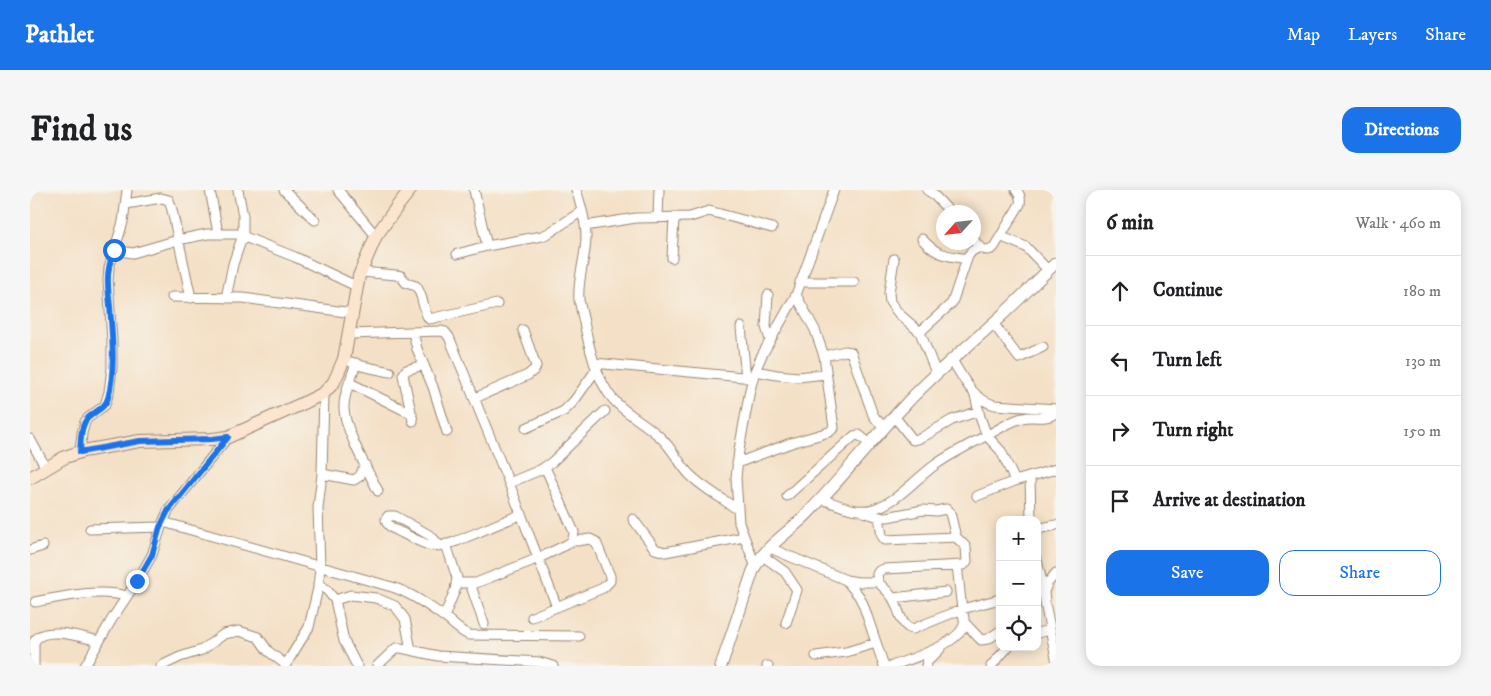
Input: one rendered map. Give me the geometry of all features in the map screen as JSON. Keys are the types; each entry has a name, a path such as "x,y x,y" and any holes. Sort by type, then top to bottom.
{"main road":[{"path":"30,478 64,457 80,452 140,441 228,437 324,393 350,361 349,334 358,286 361,272 376,236 410,190"}],"street":[{"path":"80,452 85,422 105,405 109,392 112,368 112,341 109,268 123,222 127,190"},
{"path":"210,190 218,233"},
{"path":"226,298 233,264 243,235 244,216 238,190"},
{"path":"284,190 316,220"},
{"path":"338,190 376,236"},
{"path":"474,190 487,246"},
{"path":"576,190 585,226 585,248 578,289 579,300 595,366 607,391 614,400 670,446 688,473 738,510"},
{"path":"658,217 659,190"},
{"path":"756,565 740,524 736,478 752,376 796,294 834,190"},
{"path":"927,190 943,205"},
{"path":"981,246 987,250 992,250 1020,204 1020,195 1016,190"},
{"path":"126,204 161,198 169,200 191,298"},
{"path":"457,254 487,246 542,236 582,211"},
{"path":"585,226 636,218 690,217 709,211 772,228"},
{"path":"672,258 674,217"},
{"path":"114,250 133,253 178,240 218,233 243,235 358,286"},
{"path":"721,666 756,565 766,552 808,514 884,427 936,373 993,323 1052,266 1026,247 1000,236"},
{"path":"922,239 935,251 967,260"},
{"path":"920,332 952,303 967,260 973,250"},
{"path":"894,259 889,293 890,302 899,314 920,332 936,373"},
{"path":"361,272 396,274 401,276 406,283 416,286 429,318 497,304"},
{"path":"800,282 854,282"},
{"path":"737,463 832,430 834,425 824,356 814,330 796,294"},
{"path":"768,295 766,327 770,340"},
{"path":"172,297 243,298 353,313"},
{"path":"993,323 1020,358 1043,347"},
{"path":"741,327 752,376"},
{"path":"349,334 440,330 449,337 522,514 557,607"},
{"path":"475,398 528,375 535,370 536,366 523,330"},
{"path":"414,332 417,349 433,387 447,432"},
{"path":"824,356 845,351 851,352 873,415 884,427"},
{"path":"952,360 975,395 986,404 1056,411"},
{"path":"378,491 347,422 344,402 350,383 350,361 390,372"},
{"path":"350,383 413,418 403,375 406,370 424,365"},
{"path":"595,366 752,376 777,375 798,377 826,374"},
{"path":"526,428 564,411 574,401 595,366"},
{"path":"161,666 171,660 202,650 224,634 239,631 258,637 268,651 286,666 309,627 318,584 320,567 318,508 322,474 324,393"},
{"path":"975,395 978,411 987,436 1001,451 1015,481"},
{"path":"509,482 545,467 552,462 605,411"},
{"path":"894,416 913,440 921,438 952,420 978,411"},
{"path":"863,512 879,507 903,494 934,466 950,455 1004,426 1024,417 1047,417 1056,411"},
{"path":"787,496 854,436 859,435 870,444"},
{"path":"85,666 152,555 168,511 228,437"},
{"path":"30,438 46,468"},
{"path":"322,474 354,480 358,479 365,464"},
{"path":"456,583 476,583 539,558 573,540 574,532 545,467"},
{"path":"977,496 1015,481 1056,470"},
{"path":"1030,477 1031,516"},
{"path":"821,499 879,517 923,510 936,511 946,509 950,513 956,537 967,550 966,563 964,565 884,569 877,574 878,582 893,598 905,626 909,629 914,629 962,609 996,602"},
{"path":"444,617 457,578 443,545 431,536 394,516 391,515 386,519 392,528 434,546 443,545 522,514"},
{"path":"879,517 882,536 885,540 956,537"},
{"path":"632,519 655,549 665,552 744,537"},
{"path":"90,529 162,524 320,567 401,590 444,617 463,633 469,635 579,636"},
{"path":"1041,528 1056,525"},
{"path":"532,617 603,588 610,581 610,576 596,542 590,539 573,540"},
{"path":"30,550 43,546"},
{"path":"766,552 846,580 878,582"},
{"path":"766,552 785,572 797,590 786,623"},
{"path":"957,566 965,623 981,640 988,639 996,634"},
{"path":"1056,573 1041,592 1056,658"},
{"path":"846,580 863,604 884,666"},
{"path":"470,583 484,624"},
{"path":"318,584 326,589 335,600 344,641 357,666"},
{"path":"36,602 109,592 127,596"},
{"path":"893,598 946,592"},
{"path":"335,600 351,595 376,598 396,606 404,619 411,650"},
{"path":"926,666 942,646 956,635 965,623"},
{"path":"1041,632 1050,630"},
{"path":"34,666 34,642 36,638 43,634 61,633 99,641"},
{"path":"816,656 838,654 876,642"},
{"path":"892,666 942,646"},
{"path":"377,666 396,648 460,662 539,662 553,666"},
{"path":"992,666 1005,651"}],"route":[{"path":"114,250 108,280 112,341 112,368 108,401 85,422 80,452 111,445 158,439 212,439 228,437 168,511 160,527 152,555 137,581"}]}
